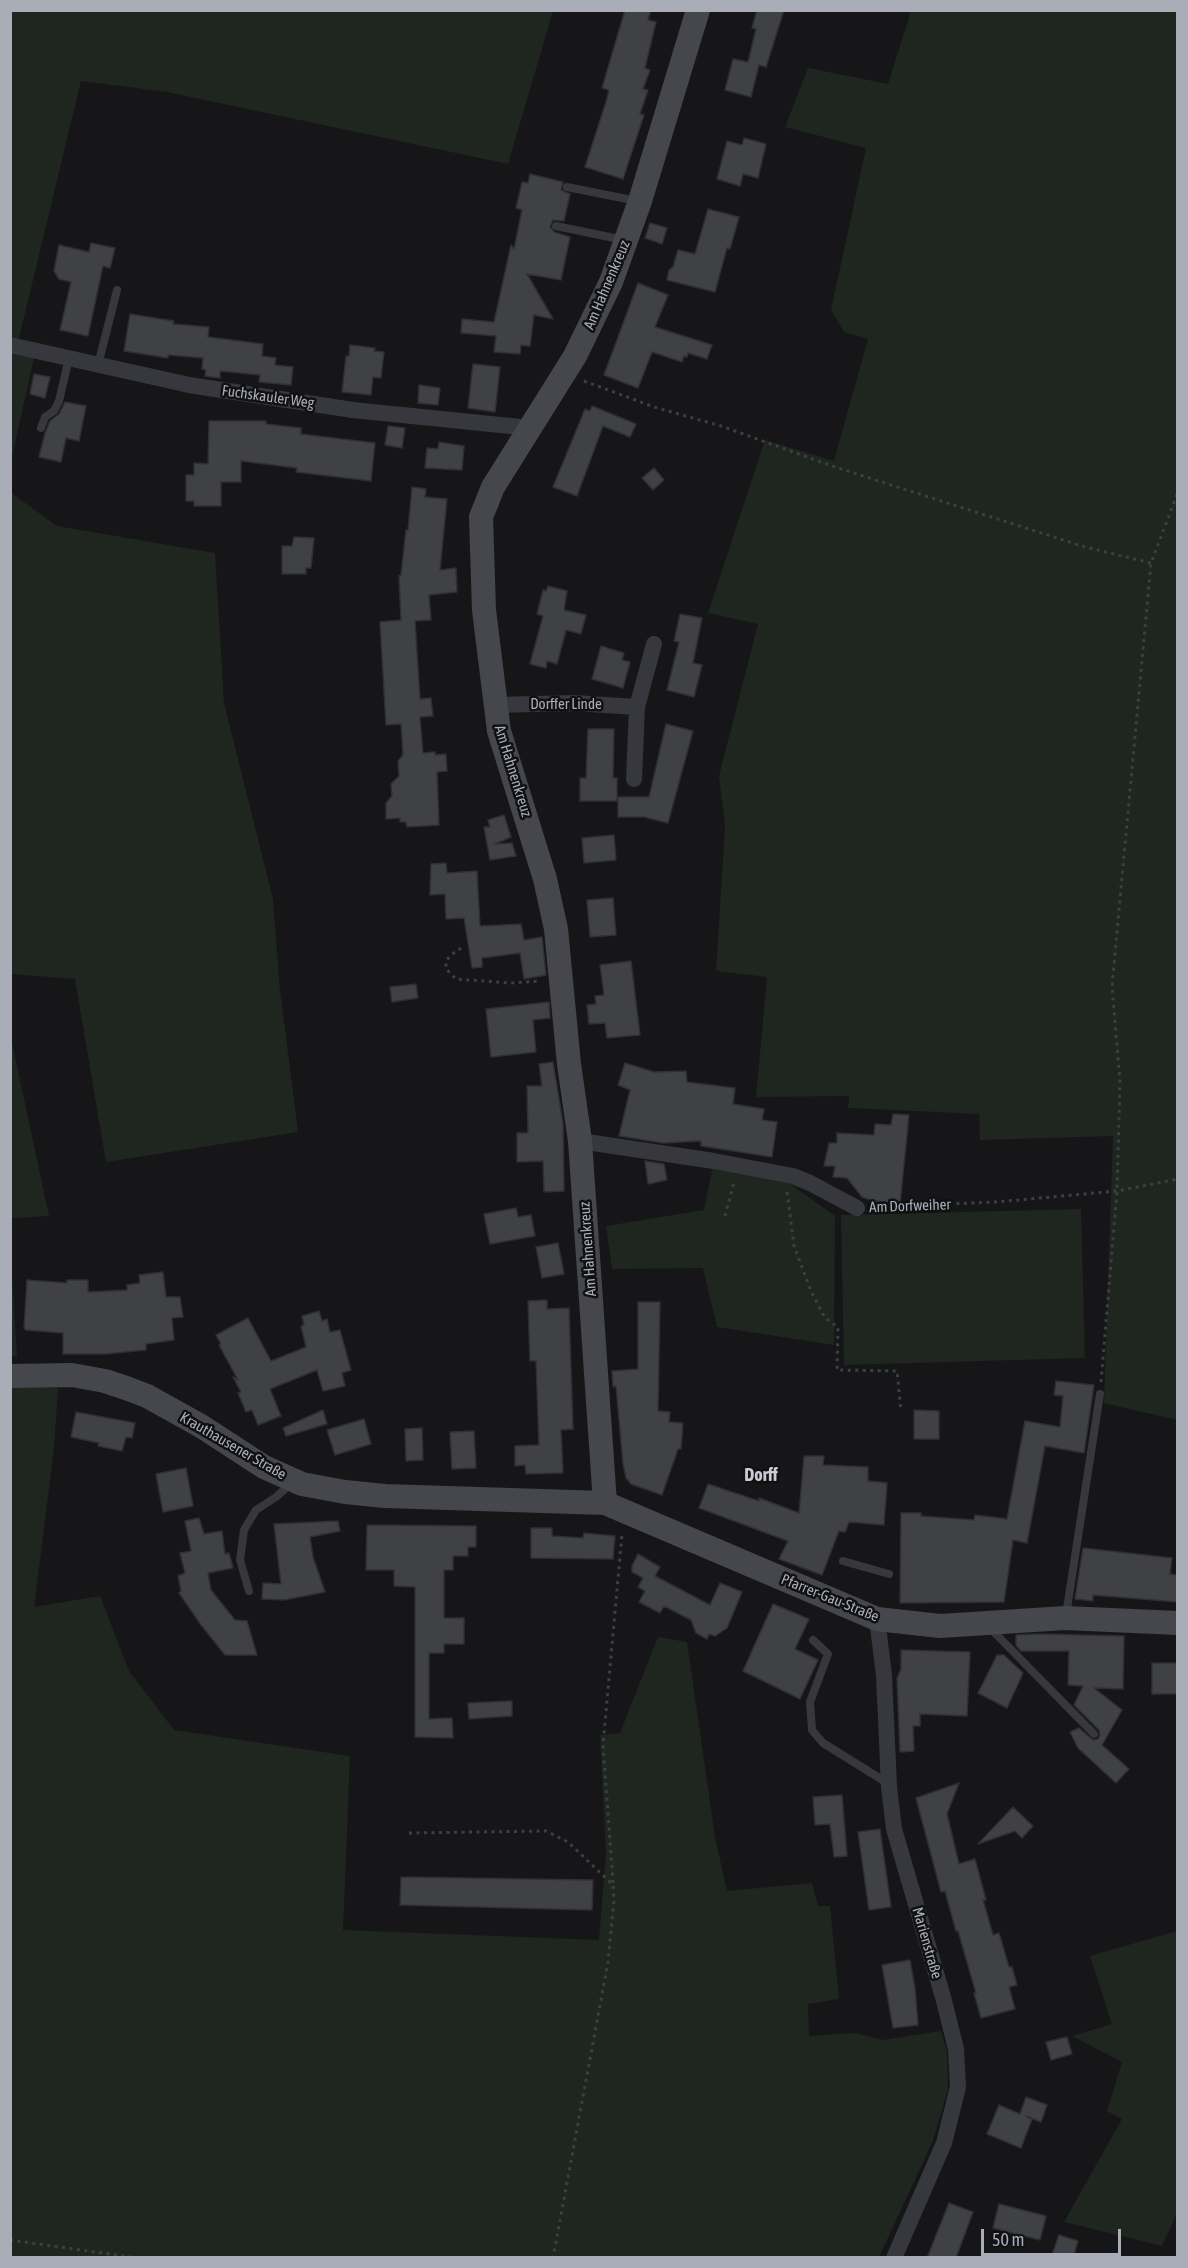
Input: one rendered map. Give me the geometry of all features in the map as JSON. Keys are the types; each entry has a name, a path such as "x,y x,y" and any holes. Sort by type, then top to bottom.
{"street":[{"name":"Am Hahnenkreuz","path":"616,1507 580,1141 569,1064 555,928 545,879 501,740 494,705 484,610 481,517 493,487 566,372 598,311 627,241 698,10"},
{"name":"Fuchskauler Weg","path":"10,345 189,385 353,410 530,428"},
{"path":"634,780 637,706 654,644"},
{"name":"Dorffer Linde","path":"494,705 574,702 637,706"},
{"name":"Am Dorfweiher","path":"580,1141 714,1161 793,1176 857,1208"},
{"name":"Krauthausener Straße","path":"10,1376 72,1375 105,1381 126,1388 147,1396 201,1426 264,1467 302,1484 385,1496 616,1507"},
{"name":"Pfarrer-Gau-Straße","path":"616,1507 877,1618 940,1626 1065,1618 1178,1623"},
{"name":"Marienstraße","path":"877,1618 884,1675 889,1784 894,1829 956,2049 958,2086 944,2143 894,2258"}],"lane":[{"path":"567,187 640,201"},
{"path":"556,226 627,241"},
{"path":"98,365 117,290"},
{"path":"41,428 45,417 54,411 60,401 69,358"},
{"path":"1065,1618 1100,1394"},
{"path":"249,1591 240,1560 244,1530 256,1510 281,1493 291,1479"},
{"path":"843,1561 889,1574"},
{"path":"985,1623 1094,1734"},
{"path":"813,1640 828,1654 810,1702 812,1730 823,1743 889,1784"}],"path":[{"path":"566,372 578,379 654,406 721,426 835,467 1085,547 1151,563"},
{"path":"1100,1394 1117,1191 1120,1082 1112,986 1151,563 1178,492"},
{"path":"461,948 446,961 446,969 456,979 511,982 560,979"},
{"path":"725,1216 737,1171"},
{"name":"Am Dorfweiher","path":"857,1208 996,1202 1117,1191 1178,1179"},
{"path":"787,1192 794,1246 825,1318 838,1327 837,1370 897,1371 901,1411"},
{"path":"553,2258 608,1962 614,1900 603,1745 622,1533 616,1507"},
{"path":"409,1833 546,1831 568,1842 613,1885"},
{"path":"10,2240 138,2258"}],"shaded area":[{"path":"11,11 553,11 508,164 167,92 81,81 19,338 34,358 11,461"},
{"path":"911,11 1177,11 1177,1420 1104,1403 1113,1136 980,1140 979,1114 848,1108 849,1096 756,1097 767,977 716,971 725,827 719,776 758,624 708,613 765,440 834,461 868,339 844,332 831,310 866,148 785,127 808,68 888,84"},
{"path":"10,492 57,526 215,553 224,703 273,899 280,990 298,1132 106,1162 75,979 11,974"},
{"path":"11,1038 49,1216 11,1218"},
{"path":"713,1166 786,1181 835,1216 834,1345 717,1327 703,1268 612,1269 606,1226 704,1210"},
{"path":"1081,1209 1085,1358 844,1365 841,1215"},
{"path":"11,1254 17,1357 11,1356"},
{"path":"10,1384 58,1388 54,1449 34,1607 100,1596 129,1671 174,1730 350,1756 343,1930 599,1940 606,1852 600,1735 620,1733 658,1637 687,1642 715,1837 727,1891 812,1883 818,1906 830,1906 839,1999 808,2004 809,2036 855,2033 883,2040 941,2031 947,2051 948,2089 933,2141 879,2257 11,2257"},
{"path":"1177,1931 1177,2213 1162,2246 1064,2222 1122,2119 1107,2111 1122,2062 1072,2036 1112,2024 1090,1956"}],"building":[{"path":"625,10 651,10 648,20 656,22 645,68 650,70 643,89 648,90 640,114 644,115 623,179 585,167 606,102 609,90 602,88"},
{"path":"757,10 784,10 766,67 759,65 751,97 725,90 733,59 748,62 756,29 752,28"},
{"path":"744,138 766,144 758,178 743,174 740,186 717,179 727,141 742,145"},
{"path":"530,174 563,182 561,190 570,194 564,221 553,220 550,227 554,232 570,237 561,280 527,274 553,319 534,315 530,346 521,345 520,354 494,352 496,336 461,333 462,319 494,322 511,245 514,249 522,210 516,208 522,182 528,183"},
{"path":"708,209 739,217 730,249 727,248 715,292 667,280 678,250 695,254"},
{"path":"650,223 667,228 662,244 645,238"},
{"path":"91,243 115,248 110,268 103,266 88,336 60,330 71,282 59,279 54,271 59,245 89,252"},
{"path":"638,283 668,295 655,327 712,345 707,359 688,353 682,362 652,352 638,388 604,375"},
{"path":"130,314 174,321 173,324 209,327 208,337 263,344 262,356 276,358 275,365 293,367 291,385 259,382 260,375 220,371 220,378 205,376 206,370 202,369 203,358 168,355 168,358 124,351"},
{"path":"350,345 375,348 374,351 384,352 381,378 373,377 371,395 342,392 346,356 349,356"},
{"path":"473,364 500,367 495,412 468,408"},
{"path":"34,374 50,377 45,398 30,394"},
{"path":"419,385 440,388 438,405 418,403"},
{"path":"65,402 86,406 79,441 66,438 61,462 39,457 50,421 59,414"},
{"path":"592,406 636,424 630,437 603,426 577,496 553,487 585,409 590,411"},
{"path":"209,421 266,421 266,424 301,428 301,434 375,443 371,481 296,472 297,468 241,461 241,482 221,482 221,506 194,506 194,501 186,501 186,475 194,475 194,463 208,464"},
{"path":"388,426 405,428 402,448 385,445"},
{"path":"439,442 464,446 462,470 425,468 427,448 438,449"},
{"path":"654,468 664,480 653,490 642,478"},
{"path":"412,487 426,489 425,497 447,499 440,570 456,568 457,592 429,595 431,620 415,621 420,699 431,698 433,716 420,717 423,753 446,754 447,771 437,772 439,825 407,827 406,822 400,822 400,818 386,819 386,803 392,796 391,784 399,776 398,761 403,755 401,724 386,725 380,622 401,620 399,576 401,575 406,530 408,530"},
{"path":"294,537 314,538 311,568 306,568 306,574 282,574 282,546 292,546"},
{"path":"548,586 567,591 564,610 586,615 581,634 566,630 557,664 547,661 546,668 530,664 543,616 537,614 543,590 546,591"},
{"path":"680,614 702,618 693,663 702,665 694,697 667,690 679,642 674,641"},
{"path":"601,646 624,653 622,660 630,662 623,688 592,679"},
{"path":"666,724 693,731 668,823 644,817 618,817 618,797 649,797"},
{"path":"588,729 614,729 613,778 617,778 617,801 580,801 580,778 586,778"},
{"path":"504,815 511,837 495,844 512,843 516,856 490,860 484,827 490,827 488,820"},
{"path":"614,835 616,860 584,863 582,838"},
{"path":"446,863 447,873 477,871 480,926 521,924 524,940 542,937 546,975 524,979 520,953 482,958 482,967 472,968 464,918 446,919 445,894 430,895 431,864"},
{"path":"613,898 616,935 590,937 587,900"},
{"path":"631,961 640,1035 607,1038 605,1023 589,1024 587,1005 596,1004 595,996 604,995 600,965"},
{"path":"416,984 418,998 392,1002 390,987"},
{"path":"549,1002 550,1018 533,1020 536,1052 491,1057 486,1009"},
{"path":"553,1062 563,1123 564,1191 544,1192 543,1161 517,1162 517,1133 528,1133 527,1086 542,1086 539,1064"},
{"path":"625,1063 654,1072 686,1071 687,1082 735,1088 733,1104 764,1109 762,1120 777,1122 772,1157 701,1146 701,1141 663,1143 619,1136 630,1090 618,1085"},
{"path":"893,1114 909,1115 900,1204 862,1197 847,1178 833,1177 835,1166 824,1166 829,1143 837,1143 837,1133 874,1135 875,1124 891,1125"},
{"path":"645,1161 664,1164 667,1180 648,1184"},
{"path":"516,1208 518,1217 531,1215 535,1236 490,1244 484,1214"},
{"path":"558,1243 564,1274 542,1278 536,1247"},
{"path":"163,1272 166,1297 180,1297 183,1317 172,1318 174,1340 146,1344 146,1350 105,1354 63,1354 63,1333 24,1328 27,1280 67,1283 67,1280 88,1280 88,1292 127,1290 127,1285 140,1283 139,1275"},
{"path":"547,1300 547,1309 569,1308 573,1429 561,1430 563,1473 526,1474 525,1465 515,1466 515,1446 539,1445 536,1361 530,1361 528,1301"},
{"path":"638,1302 660,1302 658,1411 670,1412 669,1422 683,1423 681,1449 678,1449 662,1495 631,1484 626,1478 616,1386 613,1387 612,1371 638,1369"},
{"path":"319,1311 322,1321 327,1319 330,1332 340,1330 351,1370 342,1373 345,1386 323,1391 317,1370 270,1389 281,1416 258,1425 252,1410 246,1412 238,1393 241,1392 233,1377 238,1380 216,1335 248,1318 271,1361 306,1347 301,1326 304,1325 302,1316"},
{"path":"1056,1381 1094,1385 1084,1453 1045,1446 1027,1543 1013,1540 1004,1602 900,1603 901,1513 921,1513 921,1516 974,1520 975,1515 1007,1519 1025,1421 1060,1427 1063,1396 1054,1395"},
{"path":"323,1410 327,1424 286,1436 283,1428"},
{"path":"914,1410 939,1411 939,1439 914,1439"},
{"path":"76,1412 135,1423 132,1438 126,1437 122,1451 71,1437"},
{"path":"364,1419 371,1444 335,1455 327,1430"},
{"path":"422,1428 423,1460 406,1461 405,1429"},
{"path":"474,1431 476,1468 452,1469 450,1432"},
{"path":"804,1456 824,1456 823,1465 868,1467 868,1481 887,1483 884,1525 849,1522 845,1532 839,1531 822,1575 779,1559 788,1541 699,1508 708,1484 759,1501 759,1498 799,1513"},
{"path":"186,1468 193,1506 163,1512 156,1474"},
{"path":"199,1518 204,1534 222,1531 225,1554 229,1553 233,1568 208,1573 211,1590 235,1620 247,1621 257,1655 225,1655 179,1593 181,1591 178,1576 185,1573 180,1553 191,1551 185,1521"},
{"path":"338,1521 340,1531 310,1537 313,1557 325,1592 284,1600 262,1599 263,1583 281,1584 274,1524"},
{"path":"367,1525 476,1526 476,1547 468,1547 468,1556 453,1556 453,1570 444,1570 444,1618 464,1618 464,1644 444,1644 444,1653 429,1653 429,1719 452,1718 453,1738 415,1737 415,1587 394,1586 394,1570 366,1570"},
{"path":"531,1528 552,1528 552,1536 583,1538 584,1533 615,1536 613,1559 531,1558"},
{"path":"1083,1548 1172,1558 1170,1574 1178,1575 1178,1602 1093,1595 1093,1601 1075,1599"},
{"path":"638,1554 660,1567 655,1576 710,1605 720,1583 742,1592 727,1628 715,1636 709,1634 707,1639 696,1633 691,1620 664,1606 660,1613 639,1602 645,1591 638,1587 643,1578 632,1572 632,1566"},
{"path":"773,1604 809,1619 795,1649 818,1660 800,1699 743,1671"},
{"path":"1016,1635 1124,1636 1123,1689 1094,1688 1122,1710 1102,1745 1129,1769 1116,1783 1078,1748 1070,1732 1079,1728 1093,1740 1098,1739 1100,1735 1099,1730 1074,1705 1083,1686 1068,1685 1069,1651 1021,1651 1016,1645"},
{"path":"901,1650 970,1652 967,1716 920,1714 920,1726 913,1726 914,1751 900,1752 897,1678 901,1669"},
{"path":"997,1655 1004,1655 1023,1673 1007,1708 978,1693"},
{"path":"1152,1663 1178,1663 1178,1694 1152,1694"},
{"path":"512,1701 512,1716 469,1719 468,1703"},
{"path":"959,1783 947,1814 959,1864 975,1859 993,1935 999,1933 1017,1985 1009,1987 1015,2009 981,2018 958,1931 956,1931 945,1891 941,1892 916,1798"},
{"path":"842,1795 847,1856 834,1857 830,1824 815,1825 813,1797"},
{"path":"1013,1807 1033,1826 1022,1838 1015,1831 978,1844"},
{"path":"880,1829 891,1907 869,1910 858,1832"},
{"path":"401,1877 593,1880 592,1910 400,1905"},
{"path":"910,1960 918,2025 893,2028 882,1965"},
{"path":"1067,2037 1072,2054 1051,2060 1046,2042"},
{"path":"1026,2097 1047,2105 1041,2122 1026,2116 1032,2119 1021,2148 987,2134 999,2105 1020,2114"},
{"path":"949,2203 973,2212 956,2258 927,2258"},
{"path":"999,2204 1046,2216 1040,2240 993,2228"},
{"path":"1059,2235 1078,2241 1073,2258 1052,2255"}],"district":[{"name":"Dorff","path":"761,1475"}]}
